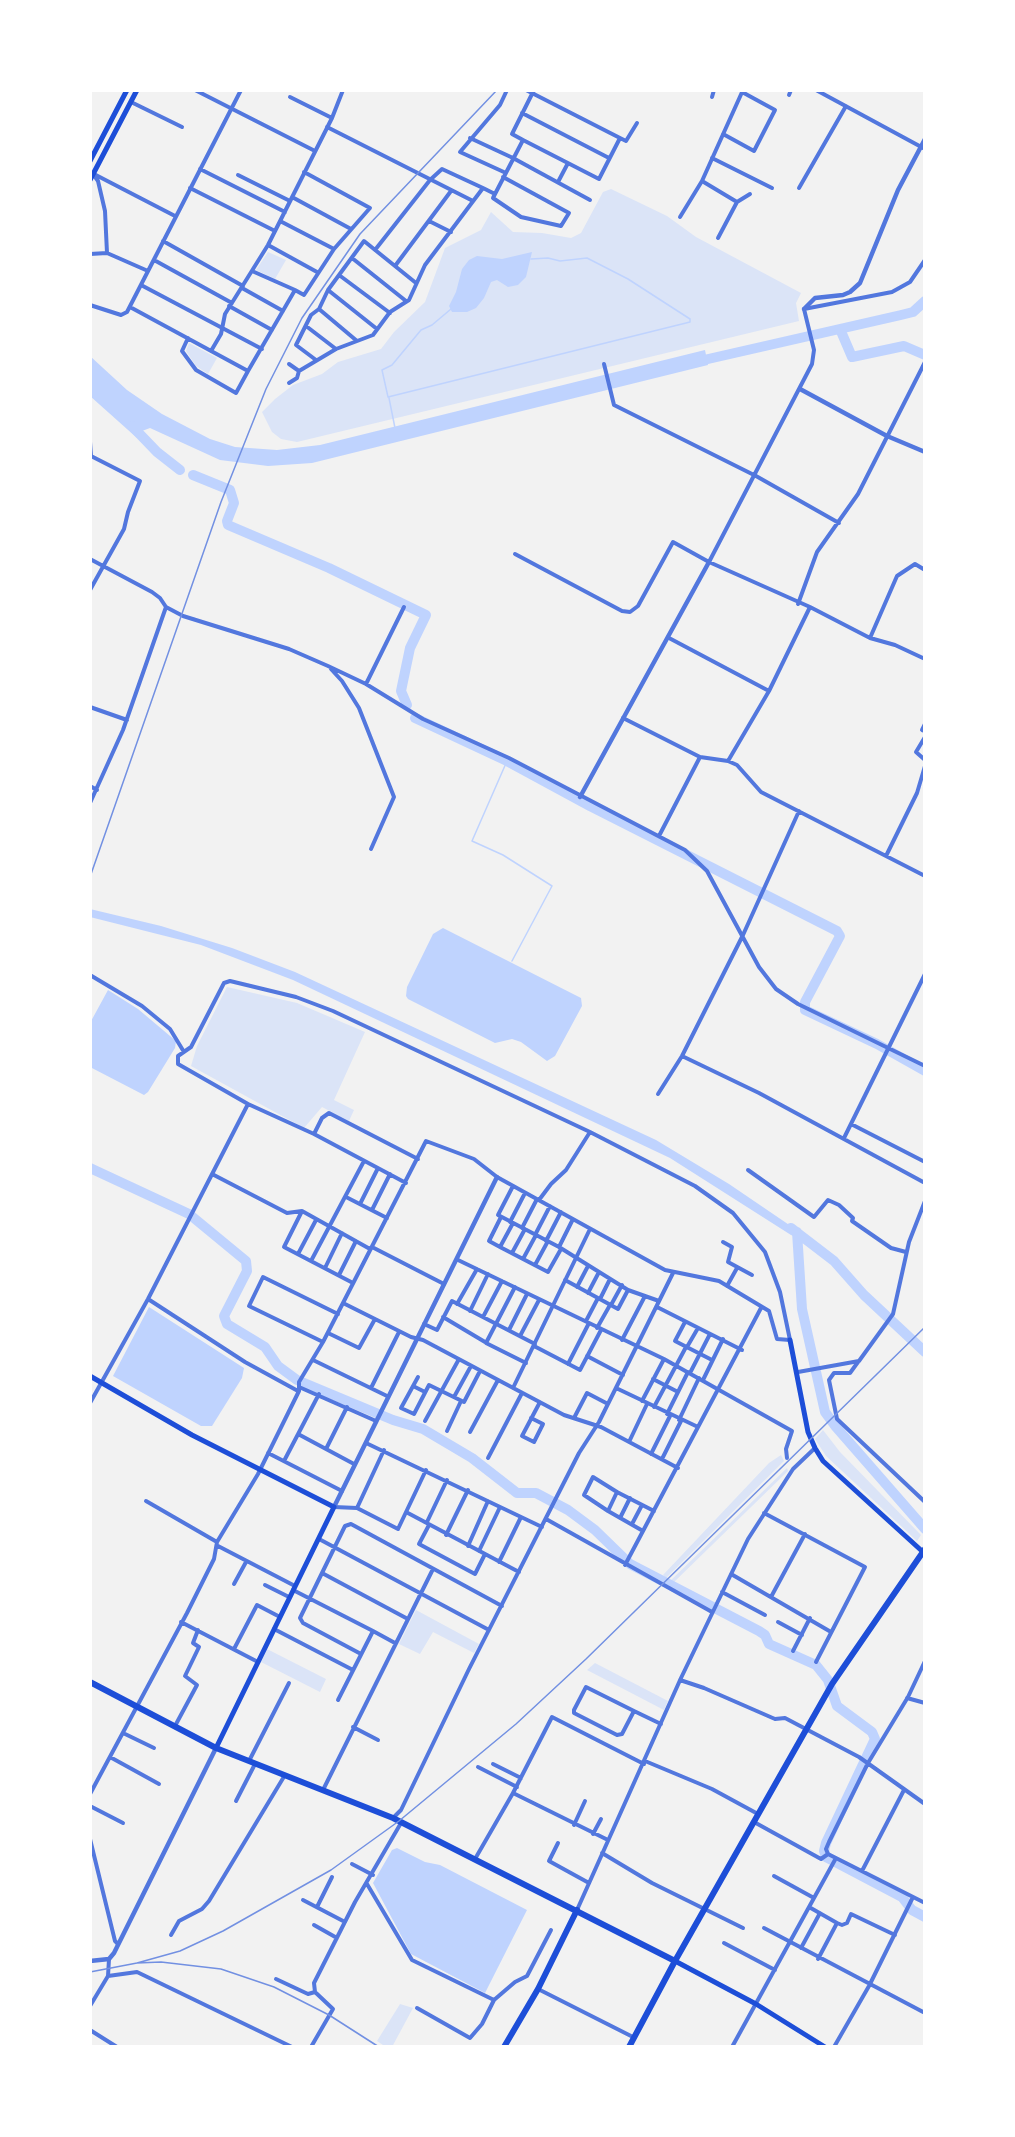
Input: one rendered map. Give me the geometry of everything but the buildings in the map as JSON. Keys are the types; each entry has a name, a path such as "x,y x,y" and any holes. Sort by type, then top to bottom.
{"highway":[{"path":"629,2047 805,1729 830,1687 924,1551"},
{"path":"90,1682 216,1748 402,1822 675,1961"},
{"path":"504,2047 538,1989 577,1910"}],"main road":[{"path":"90,160 127,90"},
{"path":"91,176 137,90"},
{"path":"790,1340 800,1372 808,1432 823,1461 924,1551"},
{"path":"90,1376 259,1470 334,1507 216,1748"},
{"path":"675,1961 756,2004 825,2047"}],"street":[{"path":"195,90 315,152"},
{"path":"90,305 121,315 130,307 241,90"},
{"path":"211,351 231,304 268,245 332,118 343,90"},
{"path":"507,90 500,105 460,152 505,175 569,213 561,226 521,217 492,198 495,194 505,175 513,158 523,140"},
{"path":"526,90 626,141 637,123"},
{"path":"712,97 714,90"},
{"path":"816,90 923,148"},
{"path":"680,217 702,181 712,158 723,134 743,91 775,110 754,151 723,134"},
{"path":"533,92 512,134 523,140 599,179 620,138"},
{"path":"290,97 332,118"},
{"path":"131,102 182,127"},
{"path":"799,188 846,106"},
{"path":"522,113 609,158"},
{"path":"327,127 473,201"},
{"path":"470,138 513,158 590,200"},
{"path":"580,797 710,562 812,364 814,350 804,312 810,300 850,292 860,283 898,190 923,148 925,139"},
{"path":"712,158 772,188"},
{"path":"558,182 568,163"},
{"path":"200,169 285,212"},
{"path":"375,250 430,180 442,169 495,194"},
{"path":"252,271 304,295 334,249 370,208 304,172"},
{"path":"238,175 351,229"},
{"path":"91,176 175,216"},
{"path":"91,176 98,181 105,211 107,253"},
{"path":"702,181 737,202"},
{"path":"298,371 336,349 373,335 390,313 406,301 425,265 483,188"},
{"path":"190,189 275,231"},
{"path":"395,266 451,191"},
{"path":"718,238 737,202 750,194"},
{"path":"280,221 334,249"},
{"path":"429,221 451,232"},
{"path":"163,241 282,311"},
{"path":"316,360 296,345 311,315 319,309 328,290 364,241 416,283"},
{"path":"268,245 317,272"},
{"path":"90,254 107,253 148,272"},
{"path":"351,258 406,301"},
{"path":"154,260 272,330"},
{"path":"804,312 892,292 910,282 925,260"},
{"path":"339,275 390,313"},
{"path":"141,285 262,349"},
{"path":"188,338 182,351 196,370 236,393 295,290"},
{"path":"328,290 377,329"},
{"path":"130,307 248,371"},
{"path":"319,309 357,340"},
{"path":"306,326 336,349"},
{"path":"798,604 818,552 858,494 925,362"},
{"path":"289,364 298,371"},
{"path":"604,364 614,405 756,476 839,523"},
{"path":"289,383 297,378 298,371"},
{"path":"800,389 887,436 924,450"},
{"path":"90,442 91,456 140,481 124,528 90,590"},
{"path":"515,554 622,611 630,612 638,606 669,546 674,542 710,562 798,604 810,607 870,638 894,645 925,659"},
{"path":"90,560 152,592 166,607 183,616 289,649 328,666 366,684 423,719 509,758 685,850 706,871 759,967 776,989 798,1004 889,1046 925,1066"},
{"path":"870,638 897,576 915,564 925,570"},
{"path":"90,803 126,720 166,607"},
{"path":"366,684 404,607"},
{"path":"728,760 769,691 810,607"},
{"path":"669,638 769,691"},
{"path":"328,666 342,681 359,708 394,797 371,849"},
{"path":"90,707 126,720"},
{"path":"623,718 700,757 728,760 737,765 761,792 925,876"},
{"path":"925,724 922,730 925,731"},
{"path":"925,737 915,752 925,760"},
{"path":"659,836 700,757"},
{"path":"886,856 911,807 925,766"},
{"path":"90,786 97,790"},
{"path":"658,1094 682,1056 743,935 799,811"},
{"path":"844,1138 925,974"},
{"path":"90,975 142,1006 170,1029 184,1052"},
{"path":"90,1794 214,1559 217,1544 268,1453 312,1361 406,1183 426,1141 474,1159 497,1177 673,1273 700,1276 727,1286 771,1315 777,1339 790,1340 772,1265 758,1240 722,1204 695,1186 590,1132 333,1011 296,997 230,981 224,983 191,1047 178,1056 178,1064 248,1104 314,1134 406,1183"},
{"path":"682,1056 844,1138 925,1183"},
{"path":"90,1403 148,1299 248,1104"},
{"path":"314,1134 322,1118 329,1113 418,1159"},
{"path":"851,1124 925,1162"},
{"path":"512,1253 538,1200 550,1184 566,1170 590,1132"},
{"path":"311,1261 364,1161"},
{"path":"360,1204 378,1168"},
{"path":"748,1170 800,1204 809,1214 817,1216 828,1200 839,1205 853,1218 852,1221 891,1248 906,1252"},
{"path":"212,1174 286,1213 302,1211 356,1241 444,1284"},
{"path":"372,1210 390,1174"},
{"path":"426,1470 398,1529 357,1508 334,1507 497,1177"},
{"path":"513,1186 498,1215 560,1248 628,1290 658,1301"},
{"path":"500,1247 525,1193"},
{"path":"346,1197 387,1218"},
{"path":"925,1201 906,1252 893,1314 850,1373 834,1373 829,1380 837,1419 925,1502"},
{"path":"523,1259 550,1206"},
{"path":"302,1211 284,1246 353,1283"},
{"path":"535,1265 561,1212"},
{"path":"501,1217 489,1241 548,1272 573,1219"},
{"path":"298,1254 316,1220"},
{"path":"513,1388 590,1229"},
{"path":"325,1268 342,1233"},
{"path":"339,1275 356,1241"},
{"path":"723,1242 732,1247 728,1262 752,1275"},
{"path":"458,1260 664,1359 792,1431 786,1449 787,1458"},
{"path":"577,1287 588,1266"},
{"path":"727,1286 737,1268"},
{"path":"457,1304 477,1269"},
{"path":"588,1293 599,1272"},
{"path":"393,1818 402,1810 489,1630 623,1375 673,1273"},
{"path":"470,1311 488,1274"},
{"path":"323,1342 249,1306 263,1277 338,1314"},
{"path":"568,1364 610,1279"},
{"path":"565,1280 618,1309 628,1290"},
{"path":"483,1317 502,1281"},
{"path":"424,1324 437,1330 452,1301 580,1370 610,1305 622,1286"},
{"path":"486,1342 514,1287"},
{"path":"509,1330 527,1294"},
{"path":"622,1340 645,1296"},
{"path":"148,1299 254,1367 376,1421"},
{"path":"520,1336 539,1300"},
{"path":"343,1303 678,1468"},
{"path":"657,1308 742,1350"},
{"path":"626,1563 698,1427 742,1350 761,1308"},
{"path":"443,1317 526,1363"},
{"path":"328,1333 359,1348 375,1319"},
{"path":"685,1322 675,1341 712,1360"},
{"path":"654,1407 698,1328"},
{"path":"371,1388 399,1332"},
{"path":"651,1454 678,1392 710,1334"},
{"path":"662,1459 723,1339"},
{"path":"587,1356 623,1375"},
{"path":"425,1421 459,1359"},
{"path":"628,1442 653,1379 664,1359"},
{"path":"312,1361 387,1396"},
{"path":"800,1372 859,1361"},
{"path":"454,1397 471,1366"},
{"path":"447,1431 461,1401 464,1402 480,1371"},
{"path":"418,1377 401,1408 414,1414 429,1385 461,1401"},
{"path":"653,1379 678,1392"},
{"path":"470,1432 498,1380"},
{"path":"413,1386 425,1392"},
{"path":"616,1388 698,1427"},
{"path":"488,1458 522,1393"},
{"path":"574,1418 587,1393 608,1404"},
{"path":"284,1461 319,1394"},
{"path":"531,1418 543,1424 534,1442 522,1436 531,1418 540,1402"},
{"path":"326,1449 347,1407"},
{"path":"298,1434 354,1464"},
{"path":"365,1442 542,1527"},
{"path":"577,1910 730,1574 791,1466 815,1448"},
{"path":"357,1508 384,1450"},
{"path":"268,1453 342,1491"},
{"path":"643,1531 584,1495 593,1477 654,1511"},
{"path":"447,1480 419,1544 475,1574 485,1554"},
{"path":"446,1534 468,1490"},
{"path":"608,1511 617,1492"},
{"path":"620,1518 630,1498"},
{"path":"146,1501 246,1562 395,1643"},
{"path":"468,1546 488,1501"},
{"path":"632,1524 642,1505"},
{"path":"479,1551 500,1507"},
{"path":"406,1512 519,1572"},
{"path":"764,1513 865,1567 816,1662"},
{"path":"499,1562 521,1517"},
{"path":"546,1519 713,1609"},
{"path":"361,1654 303,1623 300,1618 345,1526 351,1524 502,1606"},
{"path":"771,1596 805,1534"},
{"path":"319,1539 489,1630"},
{"path":"234,1584 246,1562"},
{"path":"323,1791 406,1618 433,1569"},
{"path":"322,1573 406,1618"},
{"path":"730,1574 831,1632"},
{"path":"265,1585 289,1597"},
{"path":"722,1592 765,1615"},
{"path":"234,1649 257,1605 280,1617"},
{"path":"793,1651 810,1618"},
{"path":"181,1622 258,1662"},
{"path":"778,1622 802,1635"},
{"path":"274,1629 353,1670"},
{"path":"175,1726 197,1685 185,1676 199,1647 192,1643 198,1630"},
{"path":"338,1700 373,1631"},
{"path":"826,1856 829,1842 868,1763 907,1698 925,1661"},
{"path":"680,1680 775,1719 785,1718 868,1763 904,1790 924,1801"},
{"path":"236,1801 289,1683"},
{"path":"634,1710 622,1734 617,1735 574,1713 586,1686 634,1710 661,1724"},
{"path":"907,1698 925,1703"},
{"path":"475,1859 517,1787 552,1717 644,1762 712,1789 758,1814"},
{"path":"353,1727 378,1740"},
{"path":"123,1733 154,1748"},
{"path":"90,2006 108,1976 110,1959 117,1944 216,1748"},
{"path":"110,1757 159,1784"},
{"path":"494,1764 521,1778"},
{"path":"478,1767 517,1787"},
{"path":"171,1935 179,1921 202,1909 209,1900 285,1775"},
{"path":"862,1871 904,1790"},
{"path":"513,1793 608,1840"},
{"path":"574,1825 585,1802"},
{"path":"90,1806 123,1823"},
{"path":"593,1834 601,1819"},
{"path":"311,2047 333,2009 315,1992 314,1983 345,1922 402,1822"},
{"path":"754,1822 821,1859 826,1856 836,1858 925,1903"},
{"path":"90,1839 117,1944"},
{"path":"558,1843 549,1861 589,1882"},
{"path":"602,1853 652,1883 743,1928"},
{"path":"732,2047 836,1858"},
{"path":"352,1864 373,1875"},
{"path":"774,1876 814,1898"},
{"path":"317,1907 332,1877"},
{"path":"367,1884 410,1957 494,2000"},
{"path":"834,2047 853,2009 869,1986 913,1897"},
{"path":"303,1900 345,1922"},
{"path":"809,1907 842,1925 847,1923 851,1914 895,1935"},
{"path":"801,1948 820,1912"},
{"path":"818,1959 837,1923"},
{"path":"314,1925 337,1938"},
{"path":"764,1928 869,1986 925,2013"},
{"path":"417,2008 470,2038 482,2024 494,2000 515,1982 527,1976 551,1930"},
{"path":"724,1943 775,1970"},
{"path":"90,1961 110,1959"},
{"path":"108,1976 137,1972 292,2047"},
{"path":"276,1979 308,1994 315,1992"},
{"path":"538,1989 633,2037"},
{"path":"90,2030 117,2047"}],"shaded area":[{"path":"611,189 667,216 696,237 801,293 796,303 799,321 297,442 281,439 272,432 262,412 293,385 322,374 338,362 381,349 394,332 425,302 445,248 481,230 491,212 513,232 542,233 571,238 581,233 603,192"},
{"path":"268,252 286,260 275,279 256,270"},
{"path":"189,343 217,358 208,374 196,366 186,351"},
{"path":"227,987 297,1003 365,1032 334,1100 354,1110 349,1121 322,1107 304,1128 191,1066 197,1046"},
{"path":"823,1430 840,1452 921,1535 917,1541 826,1456 815,1439"},
{"path":"781,1455 784,1461 666,1578 663,1575 769,1463"},
{"path":"787,1468 788,1471 672,1584 669,1582"},
{"path":"416,1610 479,1644 474,1653 433,1632 420,1654 399,1644"},
{"path":"267,1649 326,1679 320,1692 261,1662"},
{"path":"595,1663 668,1701 664,1710 587,1670"},
{"path":"400,2004 413,2008 392,2047 386,2047 377,2041"}],"water":[{"path":"532,252 526,277 518,285 508,287 497,280 491,282 484,298 476,308 467,312 452,312 449,306 456,292 462,269 469,260 477,256 502,259"},
{"path":"705,350 708,365 312,463 268,466 220,460 150,428 142,431 137,438 90,396 90,356 127,390 162,414 210,439 235,447 277,450 320,445"},
{"path":"90,909 161,926 232,948 295,972 656,1140 729,1184 804,1235 801,1239 791,1235 670,1158 293,980 201,945 90,917"},
{"path":"443,928 581,998 582,1006 555,1056 547,1061 521,1042 512,1039 495,1043 408,999 407,987 433,934"},
{"path":"108,990 138,1009 176,1041 175,1048 144,1095 90,1067 90,1023"},
{"path":"149,1307 244,1368 242,1378 212,1426 201,1426 113,1376"},
{"path":"397,1848 425,1862 440,1865 527,1910 485,1993 411,1954 373,1883 392,1850"}],"waterway":[{"path":"451,309 432,325 421,330 392,365 382,370 388,397 690,322 690,319 628,279 587,258 560,261 548,258 531,259"},
{"path":"695,362 913,312 925,301"},
{"path":"840,329 852,357 904,346 925,355"},
{"path":"389,398 395,428"},
{"path":"132,426 157,452 180,470"},
{"path":"193,475 230,490 234,503 227,521 228,525 329,568 426,615 410,648 401,691 407,705"},
{"path":"415,718 507,761 590,806 837,931 840,936 805,1002 805,1010 877,1044 925,1071"},
{"path":"507,761 472,841 503,855 552,886 512,961"},
{"path":"90,1168 189,1214 246,1261 247,1271 224,1316 227,1324 265,1347 278,1366 297,1380 393,1420 423,1429 472,1458 517,1493 536,1493 568,1510 595,1530 630,1564 759,1631 765,1635 769,1644 816,1665 828,1680 837,1706 872,1732 875,1739 826,1843 824,1851 826,1857 902,1897 912,1910 925,1917"},
{"path":"791,1228 834,1261 864,1295 925,1352"},
{"path":"797,1232 802,1309 825,1412 925,1529"}],"railway":[{"path":"90,877 221,502 266,389 302,318 360,234 497,90"},
{"path":"137,1963 180,1951 223,1931 331,1870 399,1821 516,1724 586,1659 925,1327"},
{"path":"90,1972 137,1963 161,1962 221,1969 274,1987 329,2015 379,2047"}]}
